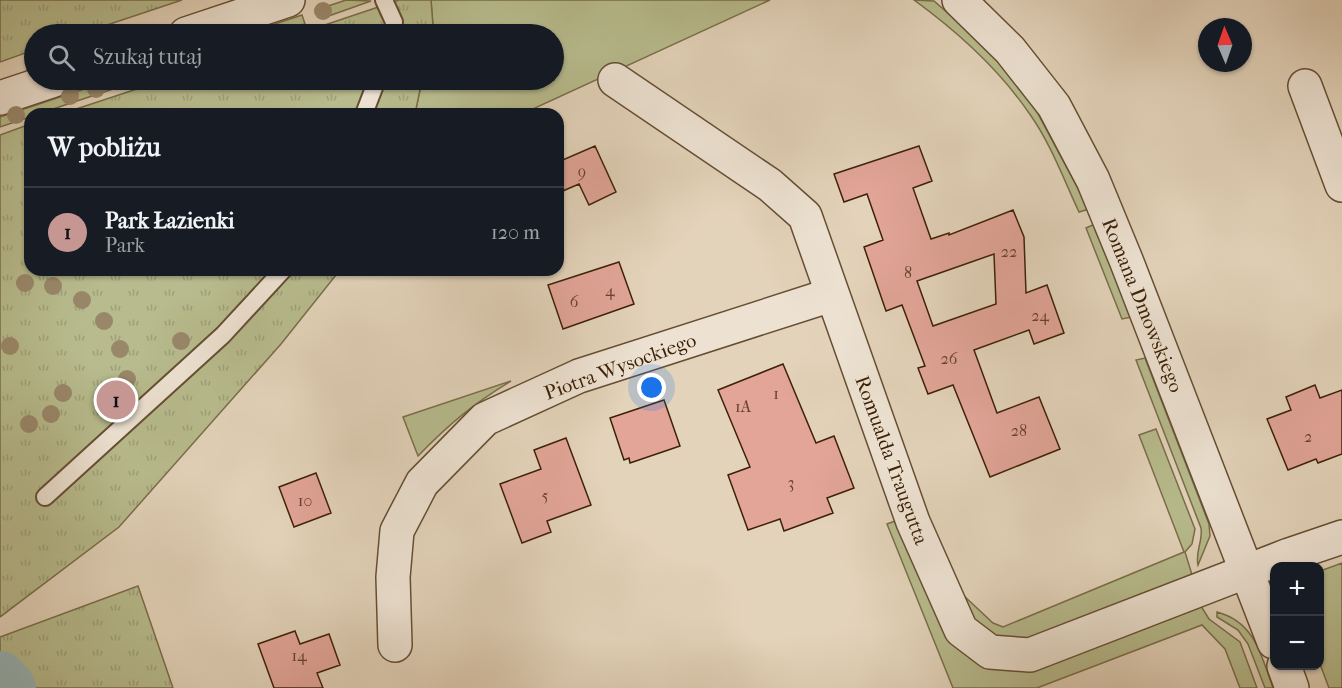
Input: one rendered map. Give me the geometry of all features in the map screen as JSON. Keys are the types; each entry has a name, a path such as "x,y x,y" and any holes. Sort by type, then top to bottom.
{"street":[{"path":"216,24 288,0"},
{"name":"Romana Dmowskiego","path":"959,0 1010,50 1054,106 1093,180 1270,629"},
{"name":"Romualda Traugutta","path":"615,80 770,185 805,216 913,522 961,630 990,652 1030,655 1247,571 1342,537"},
{"path":"1305,86 1342,185"},
{"path":"0,98 24,90"},
{"name":"Piotra Wysockiego","path":"395,645 393,577 397,531 422,483 485,419 579,376 831,295"},
{"path":"1285,670 1292,688"}],"lane":[{"path":"384,0 394,24"},
{"path":"366,108 373,90"},
{"path":"45,497 223,335 277,276"}],"green space":[{"path":"0,0 182,0 110,24 24,24 24,54 0,62"},
{"path":"346,0 371,1 323,18 319,9"},
{"path":"399,0 431,0 433,24 328,24"},
{"path":"431,0 770,0 535,108 416,108 420,90 564,90 564,24 433,24"},
{"path":"914,0 934,1 974,36 1007,71 1037,112 1089,209 1079,212 1044,136 1004,81 962,38"},
{"path":"302,15 305,24 275,24"},
{"path":"81,90 110,90 56,108 27,108"},
{"path":"134,90 420,90 416,108 79,108"},
{"path":"24,109 24,119 0,127 0,117"},
{"path":"24,126 24,276 335,276 281,344 119,527 0,617 0,135"},
{"path":"1095,224 1132,317 1122,319 1086,228"},
{"path":"1145,358 1209,524 1210,536 1198,565 1201,528 1136,360"},
{"path":"511,381 462,415 418,456 403,417"},
{"path":"1156,429 1195,529 1192,544 1185,552 1193,578 1036,644 993,636 975,626 962,594 993,623 1003,627 1184,552 1139,435"},
{"path":"898,520 950,639 971,659 988,664 1201,606 1209,619 1240,642 1257,688 1240,688 1225,649 1202,625 1037,688 953,688 887,524"},
{"path":"1342,563 1342,688 1329,688 1322,670 1324,570"},
{"path":"138,586 173,688 0,688 0,637"},
{"path":"1217,612 1240,623 1255,641 1273,688 1265,688 1248,644 1238,630 1217,617"}],"building":[{"path":"595,146 616,192 589,205 579,184 564,190 564,159"},
{"path":"919,146 932,181 913,188 931,239 949,233 949,235 1013,210 1024,237 1026,293 1047,285 1064,333 1034,344 1029,330 974,350 997,413 1039,397 1060,449 990,477 953,385 928,394 918,368 925,366 902,305 886,311 864,247 883,240 867,194 844,202 834,174","holes":["994,254 996,304 933,326 917,281"]},
{"path":"619,262 634,304 563,329 548,285"},
{"path":"783,364 816,443 834,436 854,488 827,498 833,513 784,531 780,519 748,530 728,475 750,467 718,390"},
{"path":"1315,385 1320,398 1342,390 1342,454 1318,463 1316,459 1288,470 1267,419 1291,410 1286,397"},
{"path":"664,400 680,446 630,463 629,458 624,460 610,418"},
{"path":"566,438 591,505 547,521 551,532 522,543 500,484 541,469 534,450"},
{"path":"316,473 331,513 294,527 279,487"},
{"path":"295,631 300,644 329,634 340,665 317,673 323,688 274,688 258,644"}],"waterway":[{"path":"0,678 9,688"}],"place":[{"name":"Park Łazienki","path":"116,400"}]}
